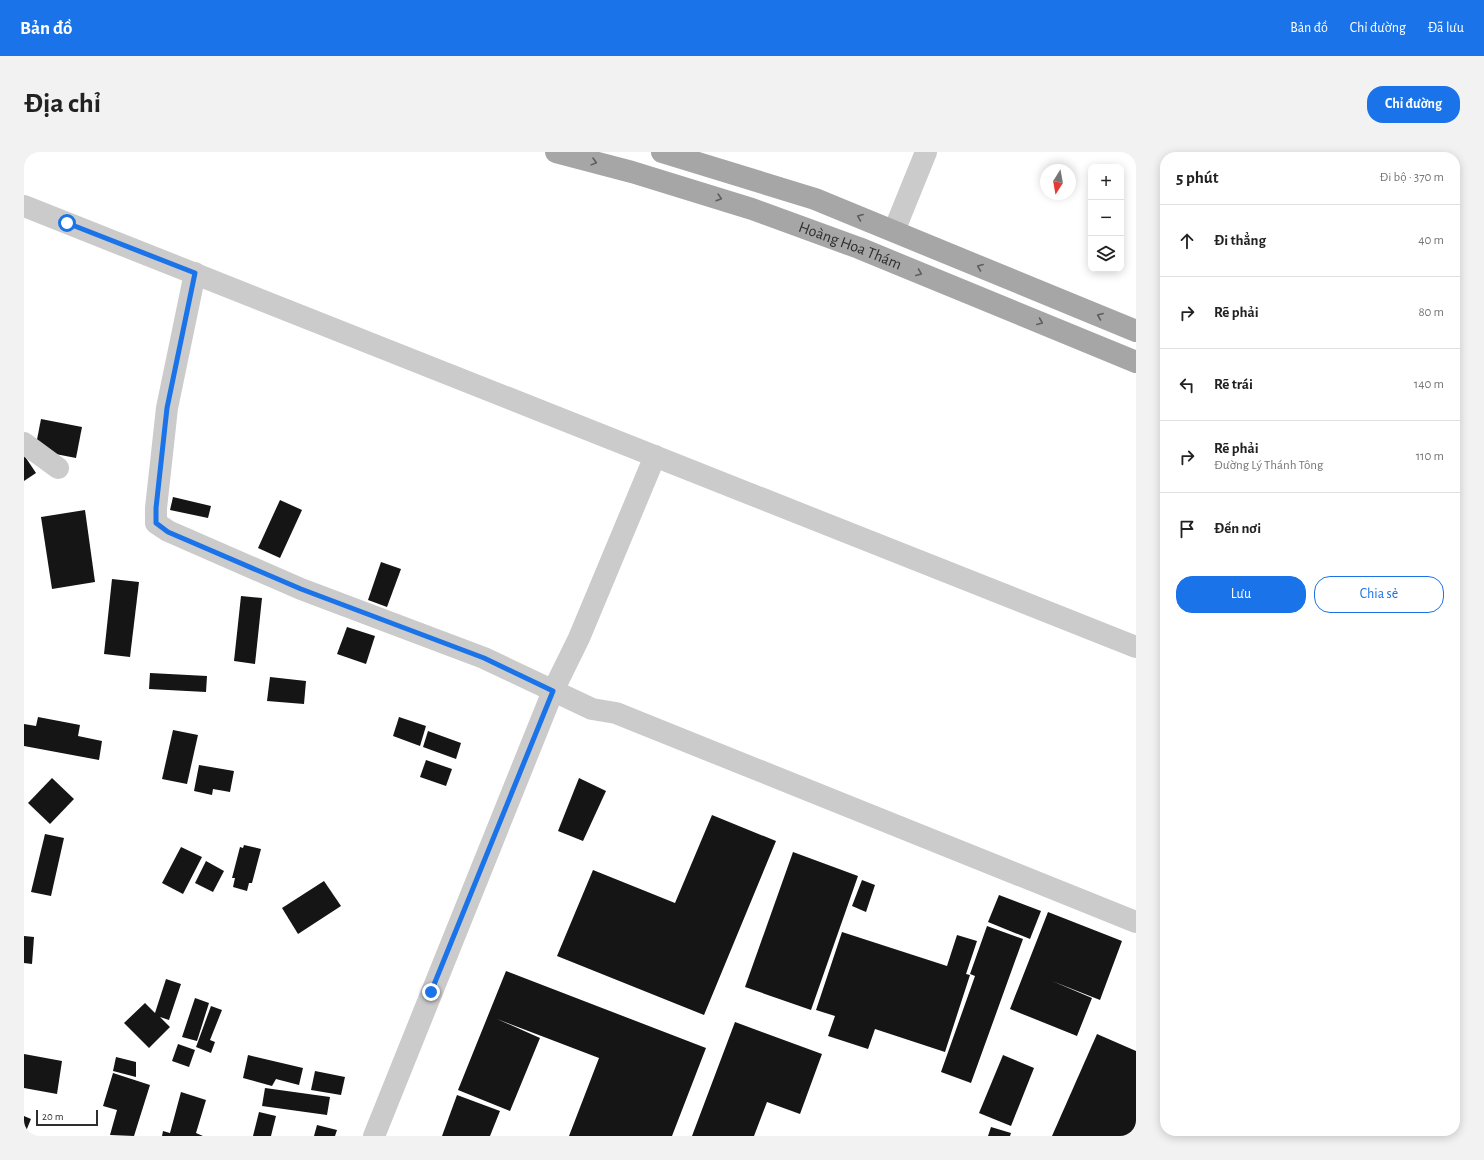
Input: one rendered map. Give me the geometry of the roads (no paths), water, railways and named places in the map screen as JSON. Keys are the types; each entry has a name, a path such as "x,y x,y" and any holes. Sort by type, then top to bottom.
{"main road":[{"name":"Hoàng Hoa Thám","path":"556,152 632,172 752,209 859,248 1136,362"},
{"name":"Hoàng Hoa Thám","path":"662,152 815,199 1136,331"}],"street":[{"path":"894,231 926,152"},
{"path":"24,206 1136,647"},
{"path":"195,273 167,408 156,508 156,523 168,532 301,589 477,655 592,708 616,713 1136,922"},
{"path":"24,443 58,468"},
{"path":"374,1136 553,691 579,638 654,456"}]}
